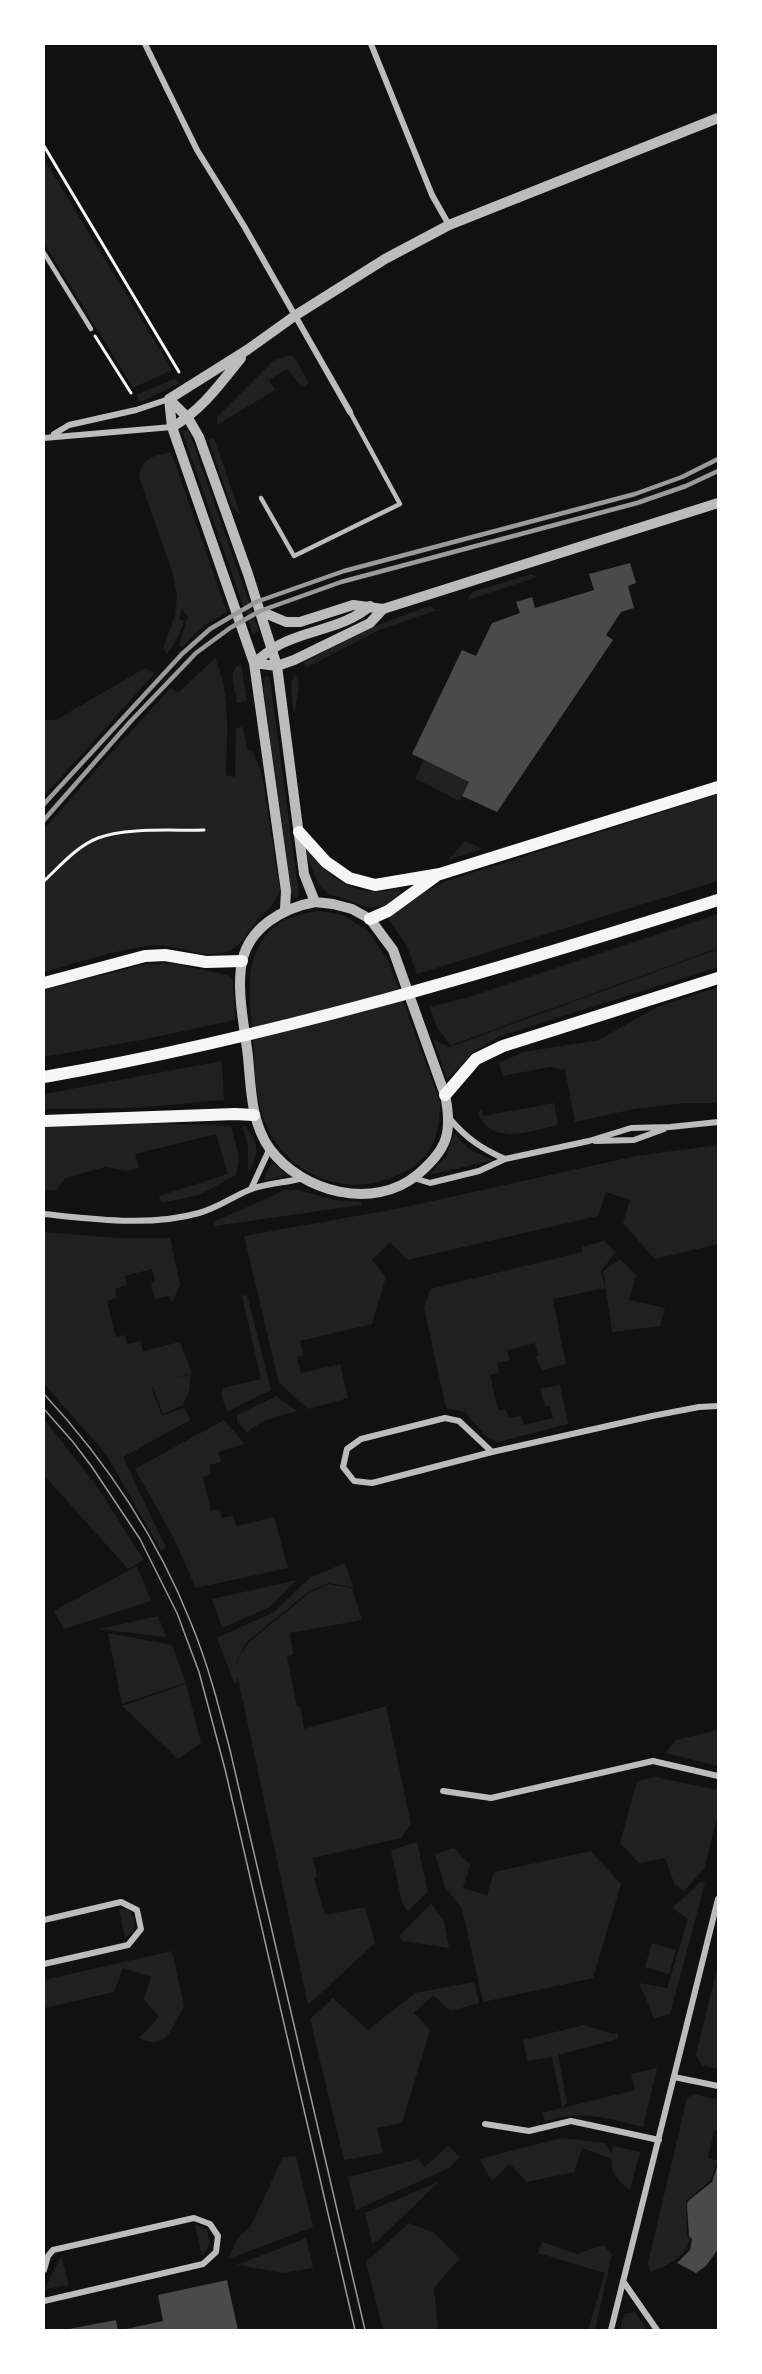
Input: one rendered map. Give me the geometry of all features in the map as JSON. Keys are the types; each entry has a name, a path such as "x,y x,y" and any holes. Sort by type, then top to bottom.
{"main road":[{"path":"299,832 326,862 349,878 375,885 440,874 718,787"},
{"path":"370,920 388,911 440,874"},
{"path":"44,1077 203,1046 321,1018 433,987 718,900"},
{"path":"44,982 145,956 165,955 206,962 242,962"},
{"path":"445,1095 476,1059 503,1046 718,978"},
{"path":"44,1121 254,1115"}],"street":[{"path":"145,44 197,150 296,315 350,412"},
{"path":"371,44 432,195 449,225"},
{"path":"47,437 69,425 136,410 169,399 385,259 449,225 718,118"},
{"path":"47,437 172,427 188,418 206,401 246,350"},
{"path":"169,399 188,418 199,437 272,648 277,666 304,874 315,902"},
{"path":"169,399 172,427 254,663 286,891 285,909"},
{"path":"254,663 277,666 370,623 383,609 718,503"},
{"path":"260,611 286,621 300,622 353,606 383,609"},
{"path":"254,663 272,648 286,641 357,617 370,606"},
{"path":"315,902 352,909 370,920 393,950 445,1095 450,1119 446,1138 438,1154 413,1178 383,1191 365,1194 345,1193 325,1188 304,1178 285,1165 270,1148 254,1115 241,992 242,962 250,942 265,924 285,909 315,902"},
{"path":"450,1119 465,1136 486,1151 505,1159"},
{"path":"413,1178 430,1183 479,1171 505,1159 589,1142 631,1128 718,1122"},
{"path":"589,1142 634,1140 670,1127"},
{"path":"251,1189 270,1148"},
{"path":"44,1214 95,1219 172,1218 199,1214 224,1204 251,1189 304,1178"},
{"path":"492,1452 459,1421 445,1418 362,1438 347,1449 343,1467 354,1481 372,1483 492,1452 652,1416 699,1407 718,1406"},
{"path":"443,1791 491,1798 653,1761 718,1776"},
{"path":"611,2331 718,1899"},
{"path":"44,1920 121,1902 137,1910 141,1929 128,1945 44,1964"},
{"path":"674,2077 718,2086"},
{"path":"485,2124 529,2131 571,2121 659,2139"},
{"path":"44,2270 48,2256 53,2250 194,2218 210,2223 218,2236 216,2252 203,2264 44,2301"},
{"path":"623,2281 657,2331"}],"lane":[{"path":"44,253 91,329"},
{"path":"261,498 294,556 400,504 350,412"}],"path":[{"path":"44,146 179,372"},
{"path":"91,329 131,393"},
{"path":"44,881 78,850 97,838 120,833 204,830"}],"shaded area":[{"path":"44,159 172,370 133,388 44,243"},
{"path":"290,355 294,357 309,383 302,387 287,369 269,380 275,390 217,425 217,417 273,361"},
{"path":"175,379 180,383 139,403 137,394"},
{"path":"187,430 259,631 253,634 182,431"},
{"path":"214,438 241,516 231,505 208,439"},
{"path":"171,452 227,612 204,626 182,647 179,645 188,616 182,610 179,619 184,621 167,654 163,648 175,616 177,595 173,574 139,477 143,465 149,458"},
{"path":"531,574 537,577 468,600 472,592"},
{"path":"429,606 437,610 379,630 306,668 303,662 378,625"},
{"path":"215,658 226,701 226,775 235,777 236,728 243,727 247,750 252,750 262,775 280,890 275,901 241,942 229,951 206,954 159,945 147,946 44,972 44,829 171,688 178,693"},
{"path":"241,664 247,701 237,703 233,676 236,667"},
{"path":"145,668 155,673 44,796 44,720 56,720"},
{"path":"295,674 299,683 295,711 293,711 291,683"},
{"path":"265,676 270,679 299,895 296,898 292,896 263,686"},
{"path":"424,760 469,782 459,801 415,778"},
{"path":"718,794 718,881 417,974 407,946 388,918 418,896 450,880"},
{"path":"465,841 482,849 448,860"},
{"path":"307,849 326,870 346,884 370,891 398,889 401,893 385,905 371,908 329,894 319,885 304,851"},
{"path":"320,911 343,915 368,931 388,960 440,1102 436,1137 426,1155 410,1169 378,1182 358,1185 338,1183 319,1178 302,1168 274,1139 264,1120 258,1100 250,995 254,957 267,934 278,924 298,915"},
{"path":"718,914 718,948 451,1045 437,1028 430,1007 469,997"},
{"path":"718,949 718,967 500,1036 473,1052 447,1080 433,1039 449,1047"},
{"path":"171,963 227,975 233,980 235,1020 44,1057 44,990 146,964"},
{"path":"718,987 718,1103 685,1103 634,1109 575,1122 565,1070 550,1067 503,1076 499,1063 523,1052 599,1040 657,1007"},
{"path":"222,1061 224,1100 135,1108 44,1109 44,1094"},
{"path":"554,1103 558,1125 524,1133 512,1134 492,1130 484,1123 478,1112 482,1110 483,1116"},
{"path":"153,1123 231,1126 239,1156 236,1175 199,1195 161,1203 159,1196 228,1174 216,1134 135,1154 139,1168 126,1171 105,1167 65,1178 56,1190 44,1190 44,1125"},
{"path":"242,1124 252,1135 256,1146 255,1159 248,1172 248,1146"},
{"path":"454,1133 469,1149 493,1160 429,1175 446,1156"},
{"path":"718,1145 718,1244 655,1259 623,1223 630,1200 606,1192 598,1216 407,1260 390,1242 372,1260 386,1277 372,1324 300,1341 303,1355 297,1357 301,1373 340,1364 348,1398 308,1409 279,1383 244,1236 401,1208 636,1156"},
{"path":"272,1162 287,1175 263,1181"},
{"path":"285,1190 298,1190 335,1200 361,1202 361,1205 215,1226 214,1222"},
{"path":"44,1232 120,1238 170,1238 180,1284 172,1303 169,1296 155,1299 151,1284 155,1282 152,1269 125,1276 127,1285 115,1289 117,1298 107,1301 116,1337 125,1335 127,1344 140,1341 143,1351 180,1342 192,1373 159,1382 191,1374 189,1391 183,1405 163,1414 151,1385 162,1416 184,1408 190,1420 123,1457 166,1548 161,1550 106,1454 44,1384"},
{"path":"604,1241 616,1252 601,1271 605,1288 553,1299 566,1364 542,1370 536,1357 538,1355 535,1343 507,1350 510,1360 497,1363 499,1372 490,1375 498,1410 506,1409 509,1418 521,1416 524,1425 553,1418 550,1406 545,1406 540,1389 560,1385 568,1424 498,1442 486,1436 465,1412 446,1408 424,1308 430,1289 582,1252 582,1247"},
{"path":"620,1259 636,1275 629,1300 665,1308 660,1326 612,1332 603,1271"},
{"path":"247,1295 271,1390 227,1412 221,1394 223,1388 261,1379 242,1296"},
{"path":"276,1396 297,1411 263,1421 247,1432 237,1422 237,1415"},
{"path":"44,1419 96,1485 144,1560 128,1569 44,1475"},
{"path":"224,1420 245,1444 219,1452 221,1462 209,1465 211,1474 203,1477 211,1511 219,1509 222,1518 233,1516 237,1526 274,1517 288,1568 196,1588 173,1537 135,1469"},
{"path":"345,1563 353,1587 328,1583 307,1593 247,1642 237,1660 237,1670 238,1659 249,1642 309,1593 329,1584 352,1588 362,1620 290,1633 293,1654 287,1657 297,1706 301,1708 304,1729 386,1706 411,1824 401,1838 313,1858 317,1876 314,1878 325,1915 365,1907 375,1943 308,2005 238,1678 235,1685 217,1638 274,1612 311,1577"},
{"path":"137,1566 151,1601 64,1629 54,1611"},
{"path":"297,1580 268,1608 222,1628 212,1599"},
{"path":"158,1616 166,1637 99,1629"},
{"path":"108,1633 172,1645 186,1683 122,1704"},
{"path":"186,1684 201,1743 178,1759 122,1706"},
{"path":"718,1730 718,1766 665,1753 676,1740"},
{"path":"655,1777 718,1790 718,1814 705,1867 684,1891 674,1883 665,1858 639,1863 620,1843 637,1781"},
{"path":"417,1842 428,1892 408,1911 402,1903 391,1850"},
{"path":"454,1848 470,1865 463,1888 487,1895 494,1872 591,1851 621,1884 593,1978 483,2002 462,1909 445,1887 435,1854"},
{"path":"702,1881 705,1883 670,2014 654,2018 639,1983 667,1988 688,1919 672,1908"},
{"path":"431,1904 444,1920 449,1948 402,1941 399,1936"},
{"path":"119,1909 129,1910 135,1920 134,1931 125,1938"},
{"path":"652,1943 676,1950 669,1974 645,1967"},
{"path":"172,1951 184,2006 172,2029 162,2040 148,2042 139,2038 159,2017 144,1999 151,1977 123,1968 114,1992 44,2008 44,1980"},
{"path":"718,1964 718,2069 702,2065 696,2055"},
{"path":"474,1982 479,2003 450,2011 433,1995 414,2013 430,2030 402,2123 377,2128 383,2153 344,2160 310,2019 333,1998 368,2030 415,1993"},
{"path":"584,2025 613,2034 618,2033 618,2039 558,2055 567,2103 562,2107 552,2057 527,2061 523,2040"},
{"path":"657,2068 643,2127 583,2115 545,2121 542,2113 635,2090 631,2074"},
{"path":"694,2094 718,2100 718,2131 714,2130 708,2158 718,2161 710,2181 686,2201 687,2236 690,2239 688,2246 675,2260 651,2272 648,2263 687,2098"},
{"path":"562,2138 605,2143 612,2154 613,2146 640,2152 630,2190 616,2177 612,2159 582,2148 574,2172 527,2182 510,2164 492,2181 479,2159"},
{"path":"448,2146 460,2157 449,2168 356,2210 348,2177 418,2159 425,2167"},
{"path":"296,2156 313,2227 228,2259 238,2238 251,2226 283,2157"},
{"path":"440,2181 377,2241 372,2243 365,2213"},
{"path":"409,2223 434,2233 460,2258 434,2288 438,2330 383,2330 366,2262"},
{"path":"195,2225 206,2229 209,2237 209,2246 202,2256"},
{"path":"306,2238 313,2268 283,2273 237,2265"},
{"path":"542,2242 577,2254 603,2245 612,2254 595,2330 588,2330 605,2273 538,2253"},
{"path":"61,2256 69,2285 45,2289"},
{"path":"635,2312 647,2330 620,2330 624,2314"}],"building":[{"path":"630,563 636,583 628,586 634,608 621,612 606,635 613,640 497,812 462,796 469,782 412,754 462,650 476,656 492,623 520,613 516,602 532,597 535,608 594,590 589,574"},
{"path":"718,2164 718,2249 706,2266 696,2273 677,2263 690,2250 692,2239 689,2236 687,2205 688,2201 712,2182"},
{"path":"227,2280 238,2330 121,2330 163,2321 158,2295"},
{"path":"116,2320 118,2330 69,2330 69,2329"}],"tram line":[{"path":"44,1394 109,1473 146,1530 177,1591 203,1654 230,1750 365,2330"},
{"path":"44,1409 92,1467 140,1539 177,1613 199,1672 225,1769 355,2330"}],"railway":[{"path":"44,804 182,654 210,629 256,602 344,571 635,494 682,477 718,459"},
{"path":"44,820 130,722 196,653 230,628 260,611 341,582 637,503 686,486 718,471"}]}
